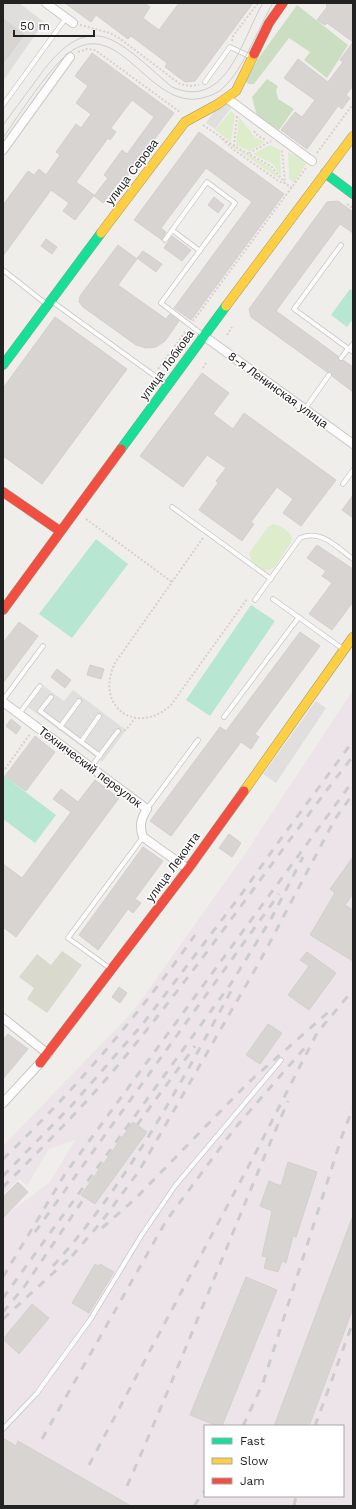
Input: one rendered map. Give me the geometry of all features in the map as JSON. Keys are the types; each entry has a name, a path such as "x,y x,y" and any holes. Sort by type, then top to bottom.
{"street":[{"path":"46,3 73,23"},
{"name":"улица Серова","path":"3,366 48,302 185,122 228,99 236,91 270,23 283,3"},
{"path":"4,148 70,57"},
{"path":"228,99 312,161"},
{"name":"улица Лобкова","path":"3,610 167,385 353,136"},
{"path":"325,173 353,194"},
{"name":"8-я Ленинская улица","path":"204,336 353,444"},
{"path":"3,492 60,531"},
{"name":"улица Леконта","path":"3,1103 48,1054 188,869 353,637"},
{"name":"Технический переулок","path":"3,701 147,809 140,821 140,830 143,837"},
{"path":"143,837 188,869"},
{"path":"3,1018 48,1054"}],"lane":[{"path":"3,104 66,18"},
{"path":"205,82 230,47 253,58"},
{"path":"165,240 207,182 235,203 161,303 204,336"},
{"path":"172,230 200,251"},
{"path":"341,245 294,309 353,352"},
{"path":"3,270 167,385"},
{"path":"341,358 353,344"},
{"path":"305,409 330,374"},
{"path":"343,484 353,470"},
{"path":"172,506 271,578"},
{"path":"255,600 300,538 310,534 320,536 353,559"},
{"path":"273,599 299,616 344,650"},
{"path":"224,718 299,616"},
{"path":"3,701 43,646"},
{"path":"19,714 40,686"},
{"path":"51,697 40,712 100,756"},
{"path":"60,727 80,701"},
{"path":"81,742 100,716"},
{"path":"91,767 118,731"},
{"path":"147,809 198,740"},
{"path":"111,970 68,938 143,837"},
{"path":"3,1429 37,1393 90,1320 141,1236 175,1186 280,1060"}],"path":[{"path":"230,47 233,36 258,3"},
{"path":"73,23 110,33 119,38 180,84 190,86 205,82"},
{"path":"70,57 88,49 96,50 180,112"},
{"path":"154,375 353,104"},
{"path":"234,146 238,111"},
{"path":"193,117 234,146 271,166 285,183 292,188"},
{"path":"215,133 234,150 280,182 285,183"},
{"path":"249,153 270,142 274,133"},
{"path":"282,147 285,183"},
{"path":"227,335 232,327"},
{"path":"203,368 206,363"},
{"path":"86,519 172,582"},
{"path":"207,532 115,663 109,676 108,689 113,702 122,712 135,718 148,719 161,714 172,705 252,593"},
{"path":"126,730 135,718"},
{"path":"5,769 36,727"}],"shaded area":[{"path":"3,3 19,3 44,22 3,81"},
{"path":"228,103 231,108 215,129 206,123 218,106"},
{"path":"44,686 64,701 73,690 126,730 102,762 28,707"},
{"path":"353,690 353,1506 3,1506 3,1217 50,1182 75,1140 49,1149 27,1186 19,1179 3,1195 3,1146 134,1010 243,857"},
{"path":"316,701 326,708 276,783 263,774"},
{"path":"62,951 82,965 47,1013 27,999 34,988 19,977 37,954 51,965"}],"green space":[{"path":"297,5 348,45 327,78 304,60 310,52 289,38 254,84 249,84 245,81 258,59"},
{"path":"267,79 278,86 276,90 278,99 294,109 279,130 257,116 252,97"},
{"path":"231,111 235,115 231,142 215,130"},
{"path":"239,117 255,137 265,142 249,151 236,145"},
{"path":"226,142 270,167 281,180"},
{"path":"270,145 280,150 281,176 273,164 253,154"},
{"path":"288,152 300,158 306,164 294,183 289,178"},
{"path":"350,289 353,291 353,319 347,327 331,315"},
{"path":"273,524 289,532 292,541 274,568 265,571 252,562 249,553 268,527"},
{"path":"96,539 128,564 72,638 39,614"},
{"path":"251,605 275,621 210,716 186,700"},
{"path":"3,775 56,815 35,843 3,819"}],"building":[{"path":"65,3 144,3 150,7 143,18 159,30 179,3 253,3 195,81 185,82 165,67 167,63 131,36 128,39 96,15 91,22"},
{"path":"326,3 353,3 353,42 327,23 325,25 317,20 327,7"},
{"path":"3,19 24,35 3,63"},
{"path":"353,42 353,86 346,95 350,98 342,109 338,106 307,149 281,130 295,112 302,117 315,100 284,78 298,59 328,82 343,62 340,60"},
{"path":"92,53 174,113 120,186 117,184 103,203 94,196 108,178 104,175 122,150 127,154 154,117 132,100 111,128 116,132 110,140 108,138 76,182 94,195 75,220 63,211 69,203 51,190 3,256 3,205 28,171 34,175 39,169 46,175 60,155 56,152 76,124 81,128 91,114 76,103 88,86 75,76"},
{"path":"199,132 284,194 191,320 174,308 252,202 206,168 161,228 166,232 162,240 134,220"},
{"path":"214,197 224,205 218,213 208,205"},
{"path":"338,201 353,212 353,233 340,224 276,311 338,356 339,361 343,360 353,367 353,392 332,376 331,372 327,372 251,317 249,309 327,202"},
{"path":"172,236 191,250 182,261 164,248"},
{"path":"46,239 57,247 52,254 41,246"},
{"path":"118,245 137,259 118,285 166,319 170,314 179,321 165,341 156,347 146,348 136,345 83,307 79,302 80,296"},
{"path":"143,251 162,264 156,272 137,258"},
{"path":"55,317 127,369 42,484 3,456 3,388"},
{"path":"202,373 229,393 213,414 233,429 244,413 336,480 301,526 283,513 293,499 277,487 251,522 254,524 242,541 199,510 218,483 216,481 226,468 207,455 183,487 140,456"},
{"path":"353,495 353,518 342,510"},
{"path":"317,545 353,569 353,602 332,630 309,614 332,583 322,576 326,571 307,558"},
{"path":"19,622 38,636 3,683 3,643"},
{"path":"300,632 320,646 255,734 259,737 251,749 241,742 171,836 150,821 220,727 226,731"},
{"path":"90,665 104,669 101,679 87,675"},
{"path":"57,669 71,680 65,688 51,677"},
{"path":"11,719 21,727 16,734 6,726"},
{"path":"35,736 55,752 26,791 5,776"},
{"path":"95,780 119,798 16,937 3,927 3,864 22,878 71,812 53,799 61,789 78,802"},
{"path":"229,834 241,843 232,857 219,848"},
{"path":"143,847 163,861 135,899 141,903 133,913 128,909 98,950 79,935"},
{"path":"353,857 353,894 345,905 353,910 353,961 310,935 335,893 330,889"},
{"path":"307,952 336,973 309,1010 288,995 309,966 300,960"},
{"path":"119,987 127,993 120,1003 112,997"},
{"path":"268,1024 282,1033 260,1064 246,1055"},
{"path":"8,1034 28,1049 3,1079 3,1040"},
{"path":"133,1122 147,1132 95,1204 81,1195"},
{"path":"288,1162 317,1172 296,1237 293,1236 286,1263 282,1261 278,1272 264,1268 267,1257 262,1256 272,1211 260,1206 269,1181 281,1186"},
{"path":"18,1182 28,1192 3,1218 3,1197"},
{"path":"352,1218 353,1308 309,1425 274,1425"},
{"path":"95,1264 98,1266 100,1264 114,1272 89,1313 72,1303"},
{"path":"246,1277 277,1290 222,1425 215,1425 190,1415"},
{"path":"32,1304 49,1318 19,1354 3,1339"},
{"path":"3,1438 16,1446 18,1441 131,1506 3,1506"}],"tram line":[{"path":"3,125 39,76 56,56 65,47 76,40 87,36 99,36 119,44 135,55 172,87 191,92 206,89 219,80 230,67 263,3"},
{"path":"3,138 55,66 73,50 91,44 107,47 123,56 153,82 169,93 187,99 206,97 213,94 224,87 238,69 273,3"}],"railway":[{"path":"3,1176 72,1105 142,1025 243,892 353,741"},
{"path":"3,1187 77,1111 119,1064 150,1026 353,756"},
{"path":"3,1277 65,1174 353,781"},
{"path":"72,1256 102,1221 139,1171 260,961 335,819 353,794"},
{"path":"3,1298 232,982 271,919 303,857"},
{"path":"35,1232 279,894"},
{"path":"3,1159 55,1107 105,1052 174,965 195,935"},
{"path":"89,1465 255,1154 317,1033 353,990"},
{"path":"53,1266 79,1235 128,1169 192,1063 231,991"},
{"path":"102,1228 135,1199 249,1082 332,1009"},
{"path":"42,1439 166,1221 235,1128 308,1044"},
{"path":"137,1125 195,1046"},
{"path":"127,1486 288,1101"},
{"path":"243,1425 263,1383 342,1136 353,1108"},
{"path":"3,1312 24,1287 85,1197"},
{"path":"3,1319 75,1253"},
{"path":"315,1425 353,1322"},
{"path":"194,1506 204,1491"},
{"path":"294,1506 296,1497"}],"traffic: fast":[{"path":"325,173 353,194"},
{"path":"3,365 101,233"},
{"path":"121,449 226,306"}],"traffic: slow":[{"path":"101,233 185,122 218,104 236,91 254,54"},
{"path":"226,306 353,136"},
{"path":"244,791 353,637"}],"traffic: jam":[{"path":"254,54 269,23 283,3"},
{"path":"3,610 121,449"},
{"path":"3,492 60,531"},
{"path":"40,1063 188,869 244,791"}]}
